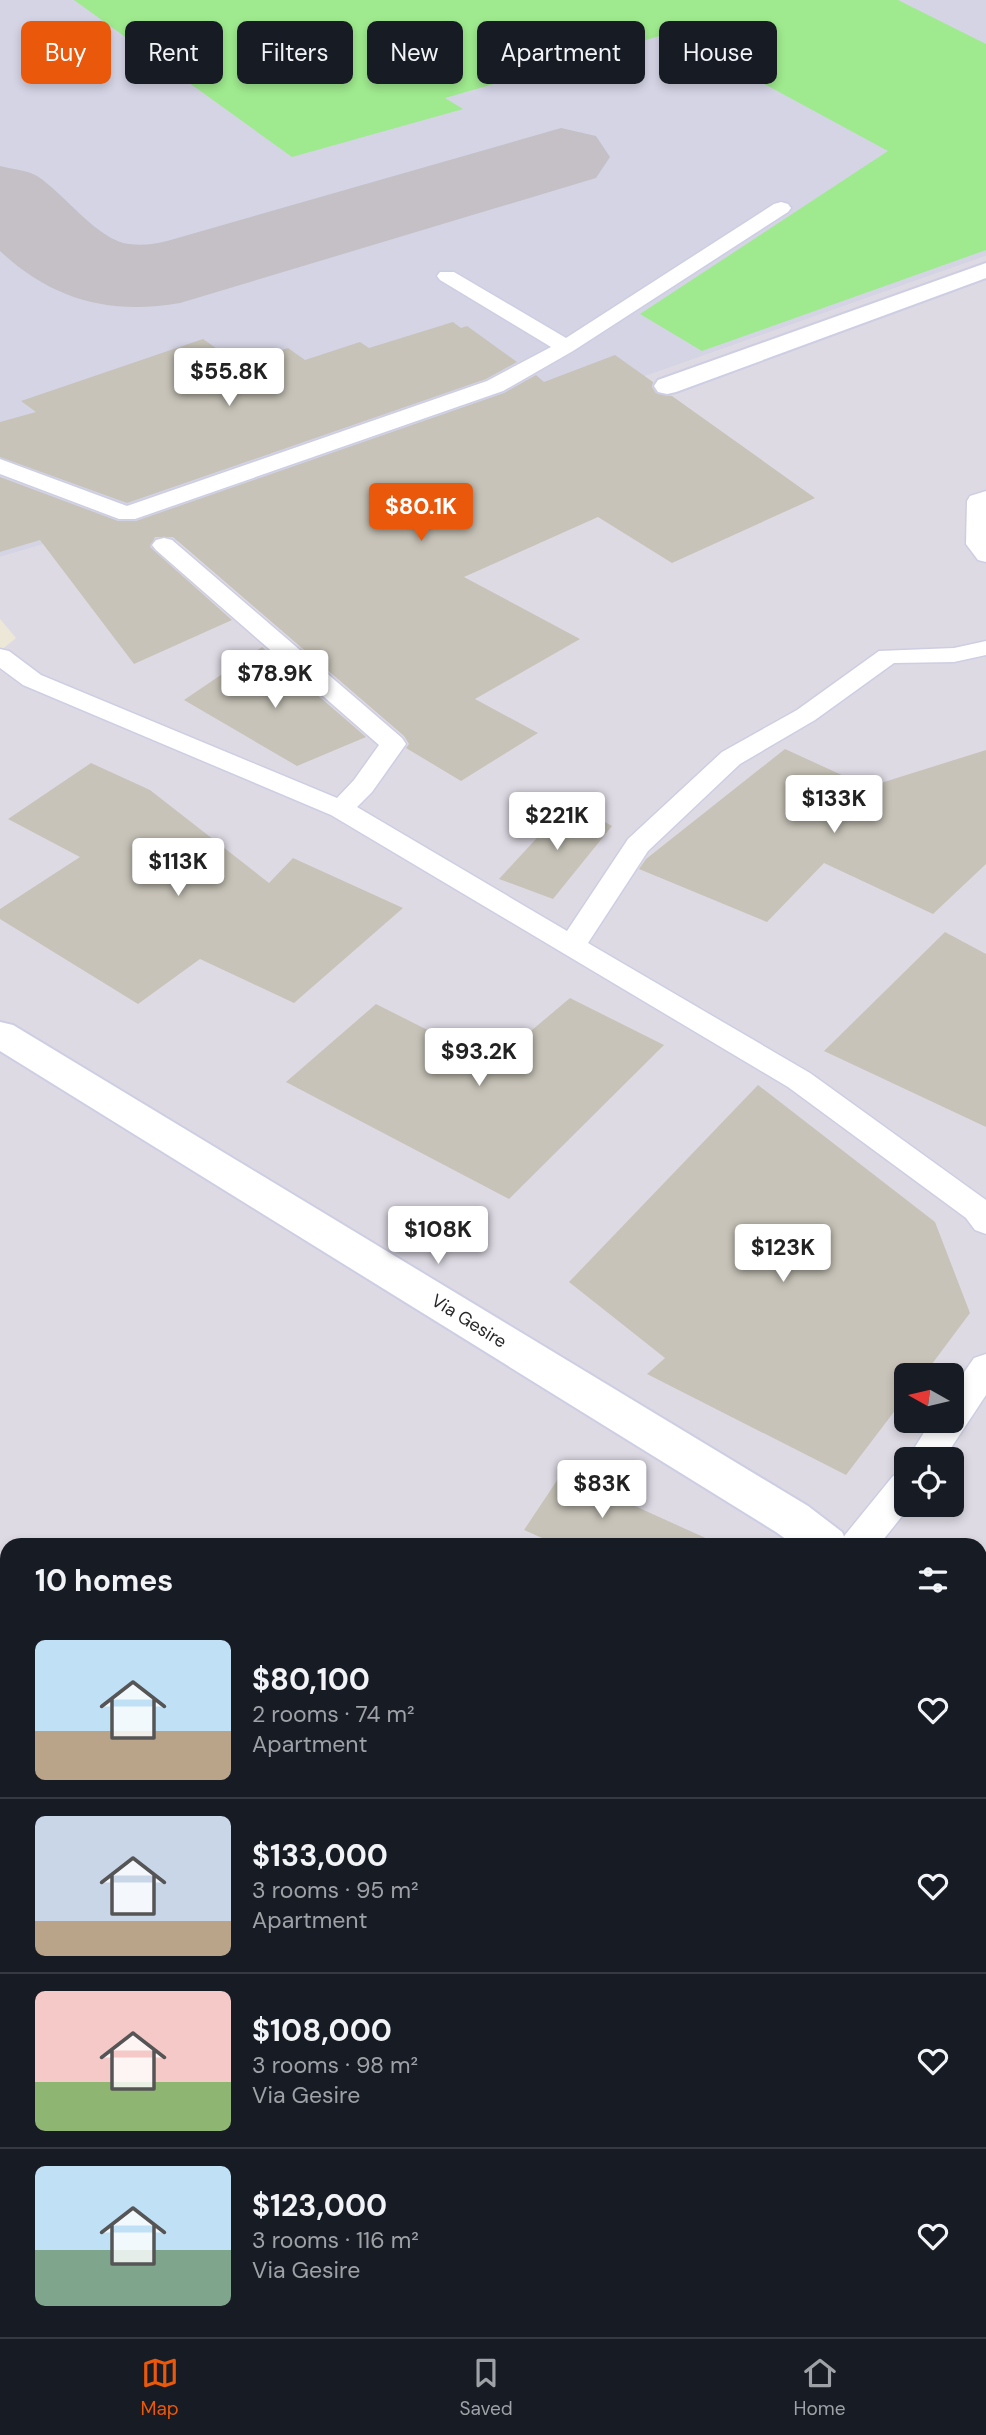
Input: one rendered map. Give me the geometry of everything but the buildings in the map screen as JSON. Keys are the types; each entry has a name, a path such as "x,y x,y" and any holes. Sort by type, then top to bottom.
{"street":[{"path":"667,386 986,271"},
{"name":"Via Gesire","path":"4,1038 792,1519 817,1538"}],"lane":[{"path":"0,466 127,514 495,386 566,347 781,208"},
{"path":"447,276 566,347"},
{"path":"986,498 978,501 978,544 986,555"},
{"path":"164,545 393,744 363,786 341,809"},
{"path":"571,947 638,845 731,758 806,715 888,656 954,655 986,648"},
{"path":"0,656 32,680 341,809 799,1080 977,1210 986,1222"},
{"path":"964,1400 986,1367"},
{"path":"864,1538 894,1501"}],"shaded area":[{"path":"0,0 986,0 986,256 147,552 116,523 0,557"},
{"path":"986,256 986,1538 0,1538 0,651 16,638 0,619 0,557 116,523 147,552"}],"green space":[{"path":"74,0 898,0 986,44 986,250 702,351 640,314 888,151 764,84 777,84 777,21 659,21 659,36 645,40 645,21 477,21 477,84 493,84 445,98 463,109 292,157 191,84 223,84 223,21 125,21 125,37 111,27 111,21 103,21"}],"taxiway":[{"path":"0,196 41,234 79,262 99,271 122,276 148,276 180,271 561,157"}]}
